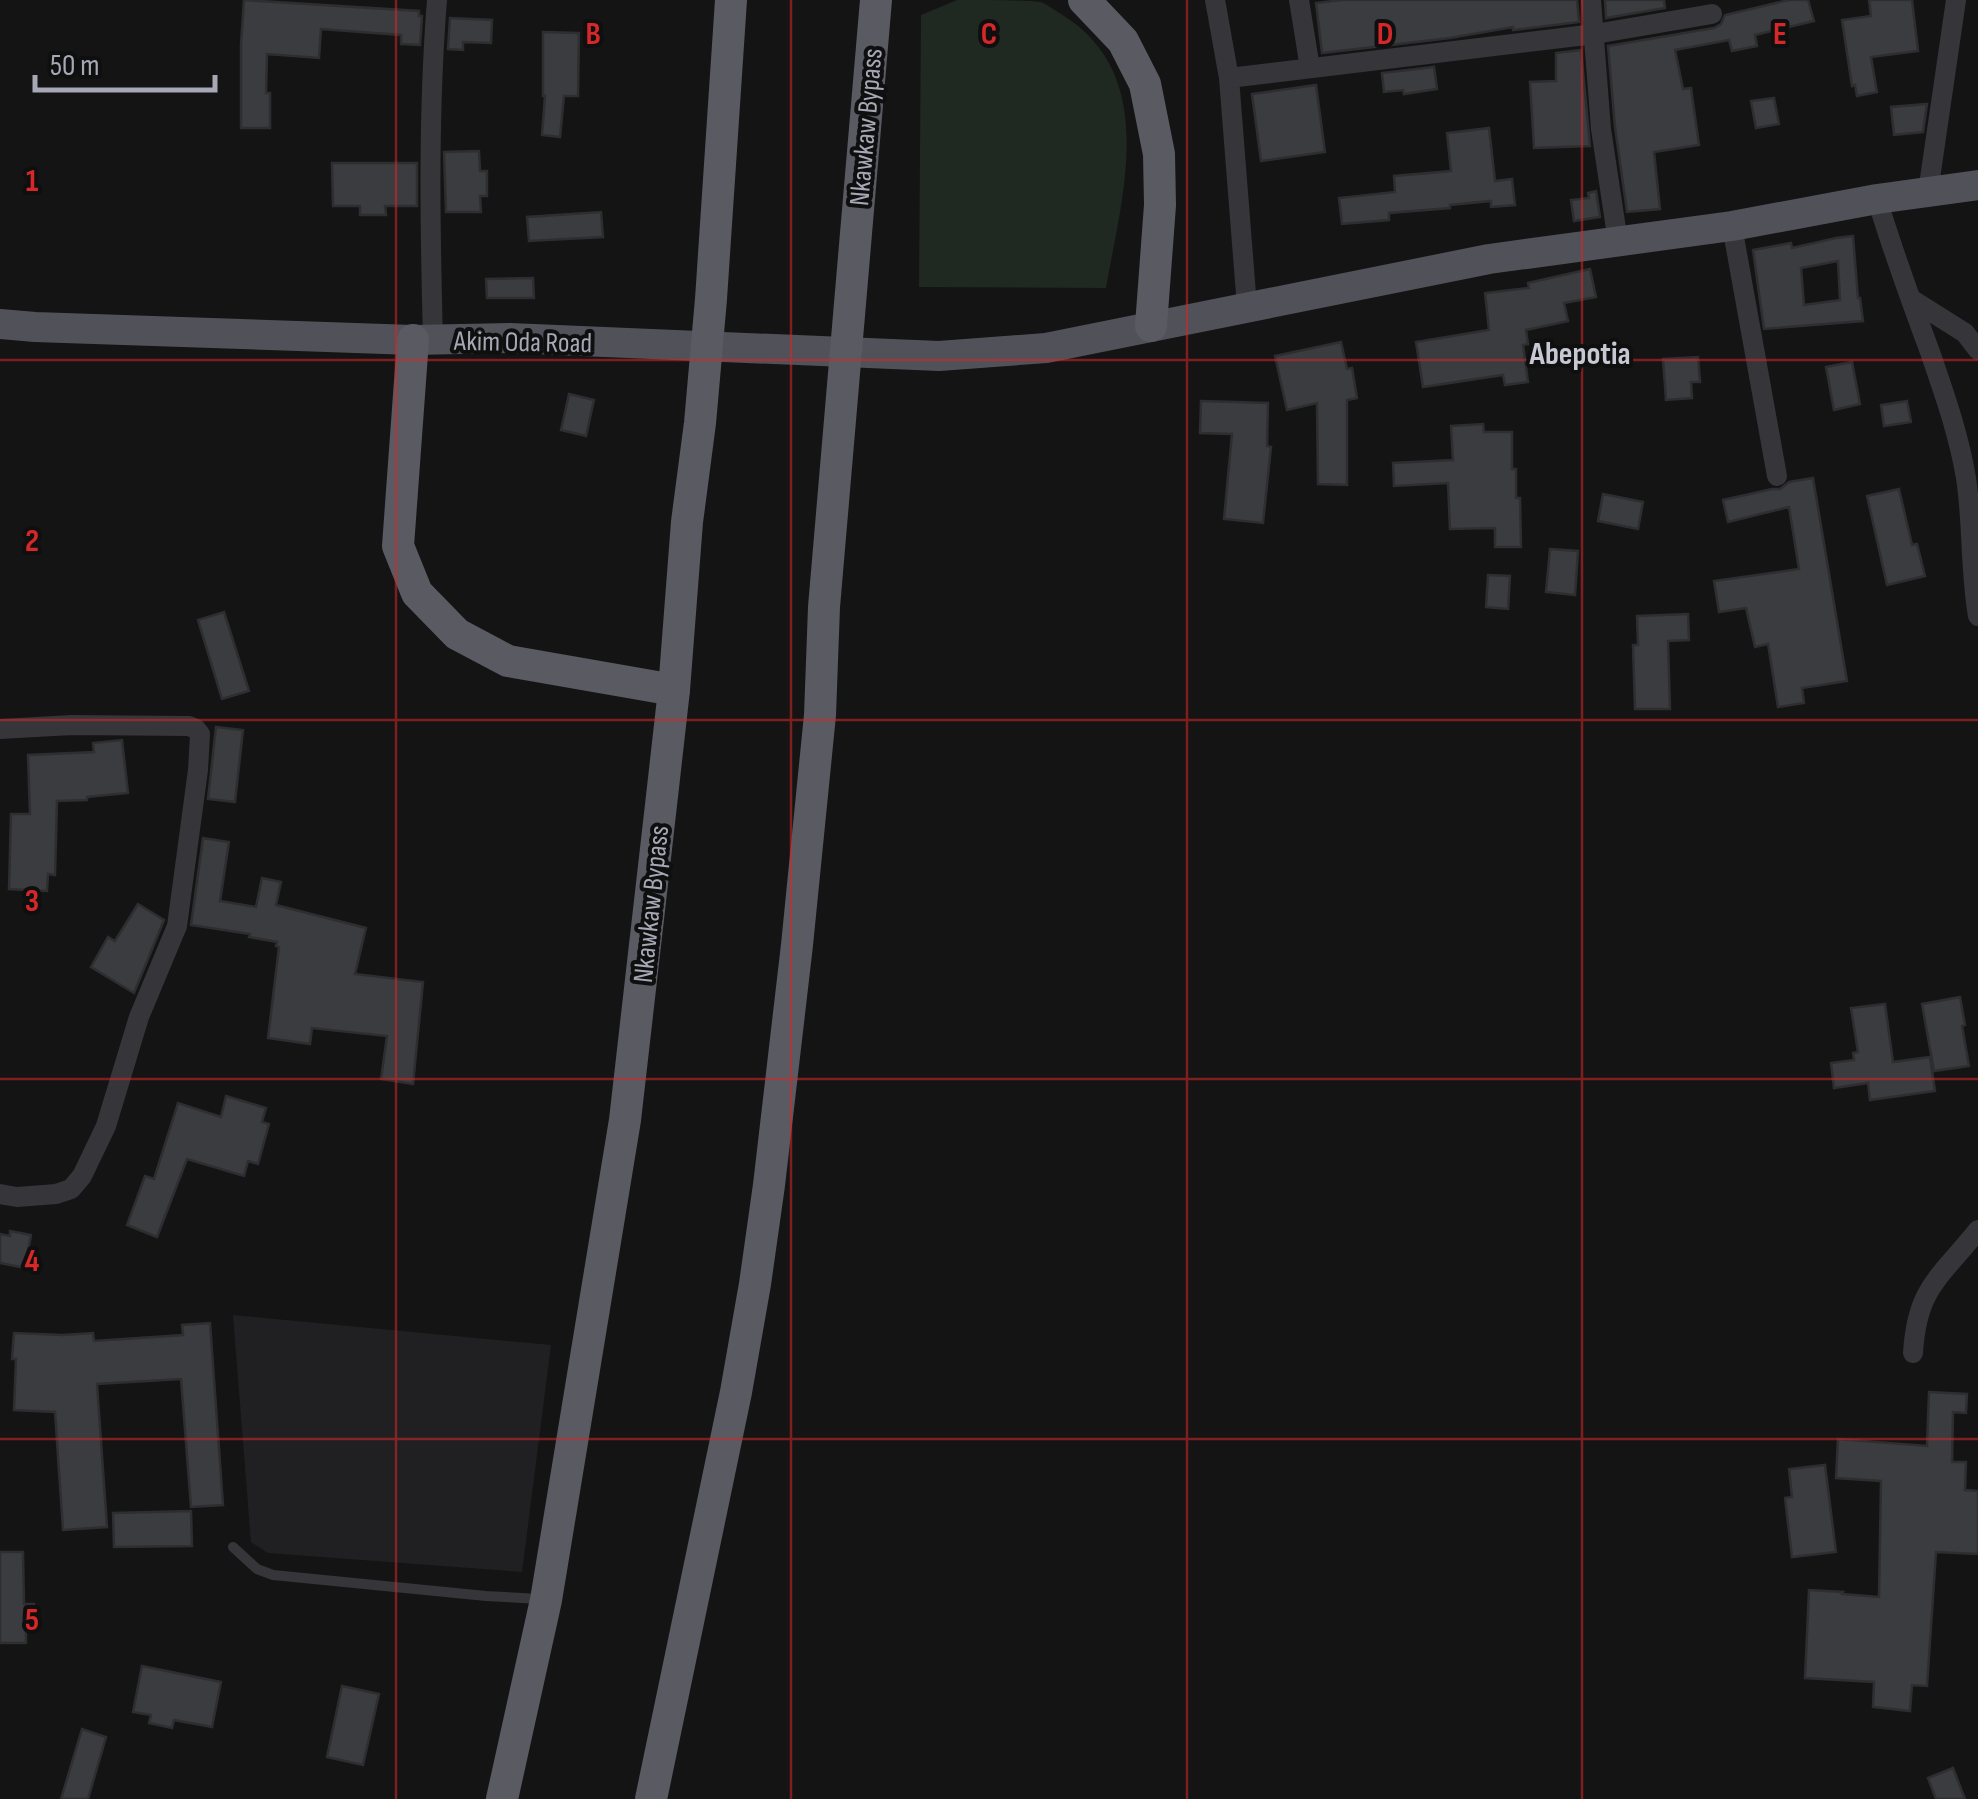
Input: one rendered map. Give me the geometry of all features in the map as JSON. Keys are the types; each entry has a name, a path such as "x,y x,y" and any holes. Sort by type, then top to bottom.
{"highway":[{"name":"Nkawkaw Bypass","path":"502,1799 546,1600 624,1120 674,690 687,522 700,423 731,0"},
{"name":"Nkawkaw Bypass","path":"652,1799 736,1392 764,1218 820,715 824,607 876,0"},
{"path":"1084,0 1123,41 1145,84 1159,154 1160,205 1151,326"},
{"path":"423,340 398,546 418,593 457,634 508,660 674,690"}],"main road":[{"name":"Akim Oda Road","path":"0,324 423,340 510,338 939,356 1046,348 1489,260 1732,226 1978,185"}],"street":[{"path":"423,340 437,0"},
{"path":"1215,0 1229,78 1247,306"},
{"path":"1298,0 1310,68"},
{"path":"1591,0 1601,129 1618,242"},
{"path":"1928,192 1956,0"},
{"path":"1229,78 1594,34 1712,14"},
{"path":"1877,199 1947,401 1966,476 1978,616"},
{"path":"1732,226 1777,476"},
{"path":"1910,299 1964,333 1978,350"},
{"path":"0,729 189,726 200,734 176,926 139,1017 106,1126 82,1176 71,1189 18,1197 0,1194"},
{"path":"1913,1353 1914,1326 1921,1303 1931,1285 1978,1230"}],"lane":[{"path":"233,1546 257,1569 273,1574 546,1600"}],"shaded area":[{"path":"957,0 1041,2 1092,39 1112,69 1123,103 1127,139 1120,214 1106,288 919,287 921,15"},
{"path":"233,1315 551,1345 522,1572 268,1553 251,1542"}],"building":[{"path":"244,0 419,11 420,45 401,44 401,35 321,29 319,58 267,54 270,128 241,128"},
{"path":"1577,0 1579,22 1322,53 1316,3"},
{"path":"1605,0 1664,0 1665,8 1606,18"},
{"path":"1789,0 1808,0 1814,21 1755,35 1757,46 1732,51 1729,40 1675,50 1683,89 1691,88 1699,145 1654,152 1660,209 1627,212 1608,46 1714,28 1725,15"},
{"path":"1869,0 1912,0 1918,51 1871,57 1877,92 1857,96 1842,20 1871,16"},
{"path":"450,18 492,20 491,43 463,42 463,50 448,49"},
{"path":"543,32 579,33 578,96 564,96 560,137 542,135"},
{"path":"1581,50 1590,146 1534,148 1530,82 1556,81 1556,53"},
{"path":"1434,67 1437,89 1404,94 1403,90 1384,92 1382,73"},
{"path":"1316,85 1325,152 1261,161 1252,94"},
{"path":"1774,98 1779,124 1756,128 1751,101"},
{"path":"1927,104 1923,132 1894,135 1891,107"},
{"path":"1489,128 1495,181 1512,179 1515,205 1491,207 1491,201 1450,205 1389,213 1389,220 1342,224 1339,198 1395,192 1394,176 1451,171 1447,133"},
{"path":"479,151 480,171 487,171 487,196 480,196 481,212 446,212 444,152"},
{"path":"332,163 417,163 417,206 385,206 386,215 360,215 360,206 333,206"},
{"path":"1596,191 1600,217 1574,221 1571,200 1589,198 1588,193"},
{"path":"601,212 603,237 529,241 527,217"},
{"path":"1853,236 1863,321 1764,329 1753,250 1791,243 1792,248","holes":["1838,261 1840,300 1804,305 1801,268"]},
{"path":"1590,269 1596,297 1564,303 1568,321 1526,330 1528,344 1523,345 1528,382 1505,385 1503,375 1423,387 1416,342 1489,330 1485,293 1529,288 1528,283"},
{"path":"533,278 534,298 487,298 486,279"},
{"path":"1341,342 1347,369 1352,368 1357,398 1347,400 1347,485 1318,484 1317,403 1287,410 1275,356"},
{"path":"1698,357 1700,382 1691,382 1692,398 1666,400 1663,359"},
{"path":"1852,362 1860,404 1834,410 1826,367"},
{"path":"569,394 594,400 586,436 561,430"},
{"path":"1201,401 1268,403 1267,446 1271,447 1263,523 1224,519 1232,434 1200,433"},
{"path":"1907,401 1911,422 1884,426 1881,405"},
{"path":"1483,424 1484,432 1512,432 1521,547 1495,547 1495,528 1450,529 1448,483 1394,486 1393,463 1453,460 1451,426"},
{"path":"1813,478 1847,681 1802,688 1804,703 1778,707 1768,644 1755,647 1746,608 1719,612 1714,581 1799,569 1789,507 1728,522 1723,500"},
{"path":"1899,489 1912,545 1917,544 1925,576 1887,585 1867,496"},
{"path":"1603,494 1643,502 1638,529 1598,521"},
{"path":"1550,549 1578,551 1575,595 1546,592"},
{"path":"1488,575 1510,576 1508,609 1486,607"},
{"path":"224,612 249,691 222,699 198,620"},
{"path":"1688,614 1689,640 1668,641 1670,709 1635,709 1633,645 1638,645 1637,616"},
{"path":"216,727 243,730 235,802 208,799"},
{"path":"122,740 128,793 57,801 55,875 48,874 47,891 9,889 11,814 30,814 28,755 94,752 93,743"},
{"path":"203,838 229,842 220,901 256,907 262,878 281,882 276,905 366,928 355,974 423,982 413,1084 381,1079 387,1036 312,1028 310,1044 268,1038 279,947 277,942 249,937 250,934 191,925"},
{"path":"138,904 164,920 134,993 91,967 108,937 115,941"},
{"path":"1960,997 1969,1066 1934,1071 1922,1004"},
{"path":"1885,1004 1893,1062 1930,1057 1935,1091 1870,1100 1868,1083 1834,1088 1831,1063 1854,1060 1853,1053 1858,1052 1851,1008"},
{"path":"226,1096 266,1108 262,1122 269,1124 258,1164 248,1161 244,1176 187,1159 157,1237 127,1225 145,1176 154,1179 178,1103 221,1117"},
{"path":"10,1231 31,1235 25,1268 0,1263 0,1234 10,1236"},
{"path":"210,1323 223,1505 191,1507 181,1379 97,1384 107,1527 63,1530 55,1412 14,1410 14,1333 93,1333 94,1341 183,1335 182,1325"},
{"path":"1929,1392 1967,1394 1966,1413 1953,1412 1952,1462 1966,1462 1965,1490 1978,1491 1978,1554 1936,1552 1927,1686 1912,1685 1910,1711 1873,1707 1874,1682 1805,1678 1809,1590 1879,1597 1881,1481 1836,1478 1838,1439 1927,1446"},
{"path":"1825,1465 1836,1552 1792,1557 1785,1498 1792,1497 1789,1469"},
{"path":"191,1511 192,1546 114,1547 113,1513"},
{"path":"0,1552 23,1552 24,1604 34,1604 34,1631 26,1631 26,1643 0,1643"},
{"path":"142,1666 221,1682 212,1727 174,1720 172,1728 149,1723 151,1715 133,1712"},
{"path":"342,1686 379,1694 363,1765 327,1757"},
{"path":"82,1729 106,1737 88,1799 61,1799"},
{"path":"1953,1768 1965,1799 1936,1799 1928,1778"}],"district":[{"name":"Abepotia","path":"1580,353"}]}
